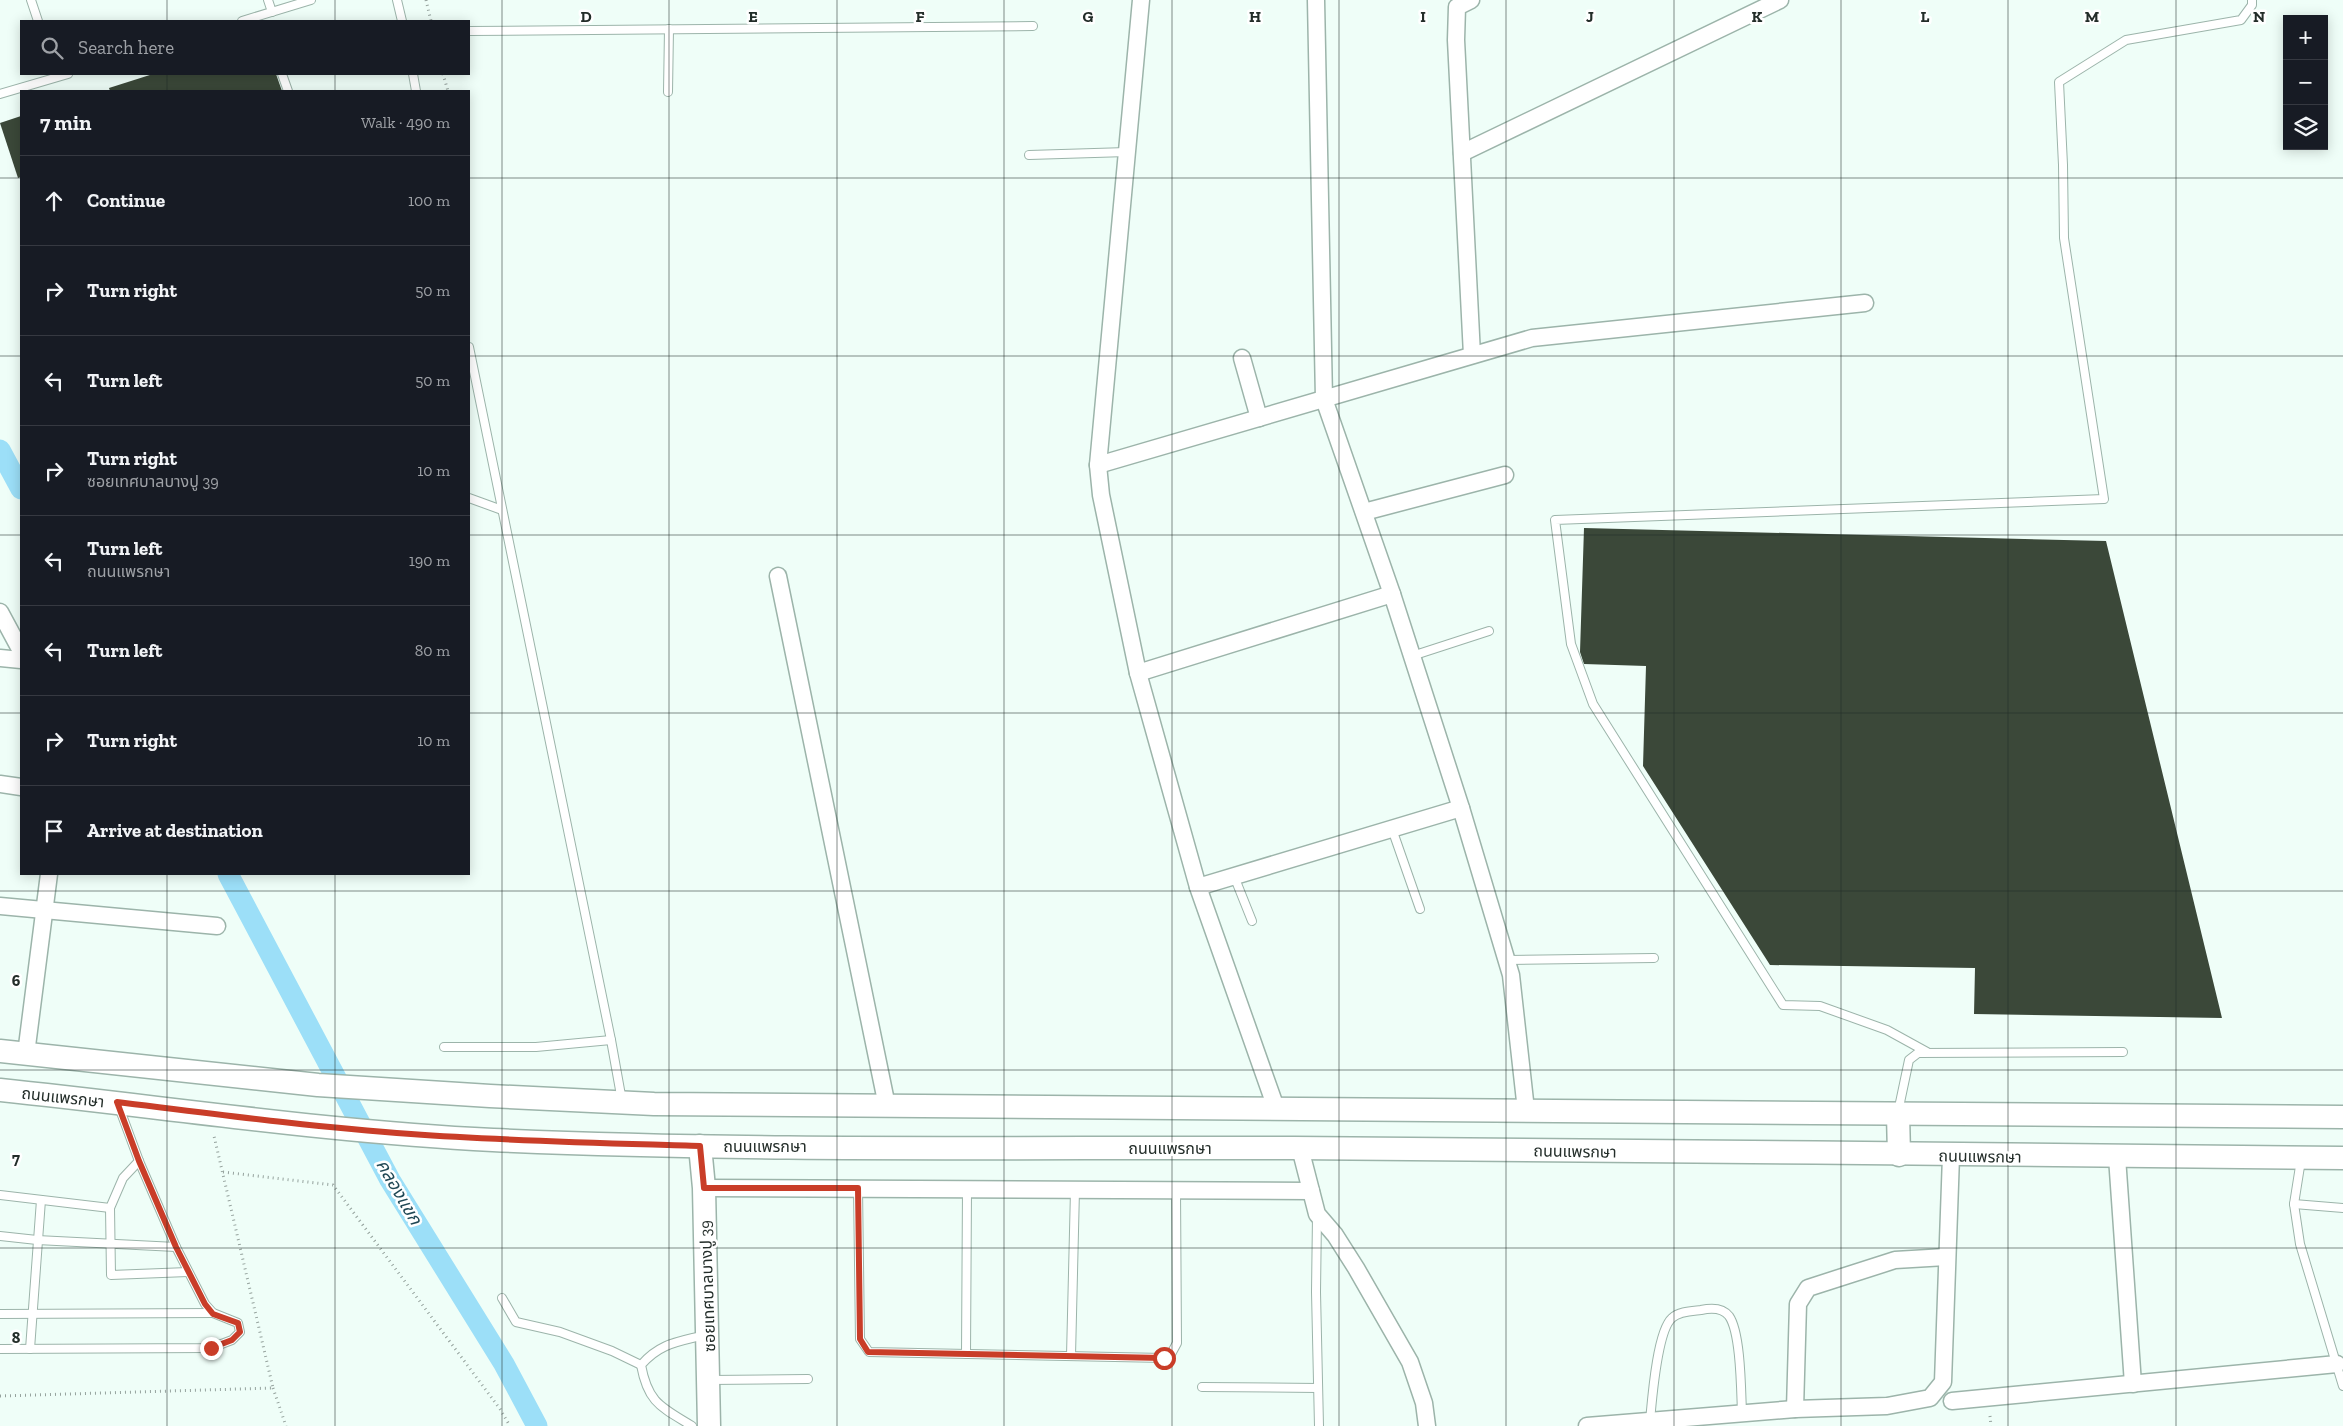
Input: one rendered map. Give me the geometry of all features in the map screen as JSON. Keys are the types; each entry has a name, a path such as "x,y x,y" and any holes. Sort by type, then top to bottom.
{"main road":[{"path":"0,1052 318,1084 622,1103 2343,1117"},
{"name":"ถนนแพรกษา","path":"0,1090 331,1127 489,1140 700,1146 1300,1148 1951,1156 2343,1158"},
{"path":"1898,1114 1899,1155"},
{"name":"ซอยเทศบาลบางปู 39","path":"700,1146 704,1188 709,1426"}],"street":[{"path":"1142,0 1098,465 1100,494 1138,673 1198,887 1276,1108"},
{"path":"1316,0 1324,399 1392,594 1461,808 1512,975 1526,1110"},
{"path":"1462,153 1780,0"},
{"path":"1462,2 1456,40 1472,355"},
{"path":"1098,465 1532,338 1865,303"},
{"path":"1242,358 1259,418"},
{"path":"1364,512 1504,476"},
{"path":"778,576 887,1106"},
{"path":"1138,673 1392,594"},
{"path":"0,612 20,649"},
{"path":"0,658 20,660"},
{"path":"0,784 20,787"},
{"path":"1198,887 1461,808"},
{"path":"26,1054 49,875"},
{"path":"0,906 217,926"},
{"path":"1300,1148 1317,1214 1335,1235 1356,1268 1410,1362 1424,1403 1427,1426"},
{"path":"1587,1426 1795,1409 1887,1406 1930,1398 1942,1382 1951,1156"},
{"path":"2117,1157 2133,1384"},
{"path":"704,1188 1311,1191"},
{"path":"1795,1409 1798,1304 1808,1288 1895,1260 1946,1256"},
{"path":"1952,1401 2337,1364"}],"lane":[{"path":"32,0 38,20"},
{"path":"268,0 272,12"},
{"path":"249,20 262,18 272,12 311,0"},
{"path":"397,0 402,20"},
{"path":"1927,1052 1887,1030 1820,1006 1783,1005 1592,704 1571,644 1555,520 2104,499 2064,238 2059,82 2126,40 2241,20 2252,5 2252,0"},
{"path":"470,31 1033,26"},
{"path":"668,92 669,30"},
{"path":"0,94 56,75"},
{"path":"282,75 288,90"},
{"path":"413,75 416,90"},
{"path":"1029,155 1127,152"},
{"path":"470,352 611,1040 622,1103"},
{"path":"470,498 502,510"},
{"path":"1412,656 1489,631"},
{"path":"1392,829 1420,909"},
{"path":"1234,876 1252,921"},
{"path":"1507,960 1654,958"},
{"path":"444,1047 536,1047 611,1040"},
{"path":"1898,1114 1909,1060 1918,1053 2123,1052"},
{"path":"117,1102 139,1161 176,1247 205,1304 213,1314"},
{"path":"2301,1158 2294,1204 2300,1244 2343,1386"},
{"path":"139,1161 123,1178 110,1208 110,1272 114,1276 188,1272"},
{"path":"858,1188 860,1339 868,1352 1164,1358 1171,1354 1177,1343 1176,1190"},
{"path":"966,1354 967,1190"},
{"path":"1071,1356 1075,1190"},
{"path":"0,1195 110,1208"},
{"path":"30,1349 41,1200"},
{"path":"2294,1204 2343,1208"},
{"path":"1317,1214 1319,1426"},
{"path":"0,1236 37,1240 176,1247"},
{"path":"502,1298 516,1322 560,1332 612,1351 640,1365"},
{"path":"1650,1421 1656,1359 1668,1324 1672,1318 1681,1313 1714,1308 1730,1317 1741,1376 1742,1413"},
{"path":"0,1314 213,1314 238,1323 240,1332 232,1340 211,1348 0,1349"},
{"path":"640,1365 652,1351 672,1343 708,1334"},
{"path":"640,1365 645,1386 658,1404 692,1426"},
{"path":"709,1380 808,1379"},
{"path":"1202,1387 1318,1388"}],"path":[{"path":"426,0 431,20"},
{"path":"443,75 448,90"},
{"path":"223,1172 333,1185 500,1408 510,1426"},
{"path":"273,1388 286,1426"}],"building":[{"path":"150,75 276,75 282,90 110,90 109,88"},
{"path":"20,116 20,177 18,178 0,123"},
{"path":"1584,528 2106,541 2222,1018 1974,1014 1975,968 1770,965 1643,766 1646,666 1584,664 1580,652"}],"waterway":[{"name":"คลองแขก","path":"0,450 20,487"},
{"name":"คลองแขก","path":"229,875 390,1180 504,1364 537,1426"}],"route":[{"path":"211,1348 232,1340 240,1332 238,1323 213,1314 205,1304 176,1247 139,1161 117,1102 261,1120 409,1134 489,1140 700,1146 704,1188 858,1188 860,1339 868,1352 1164,1358"}]}
